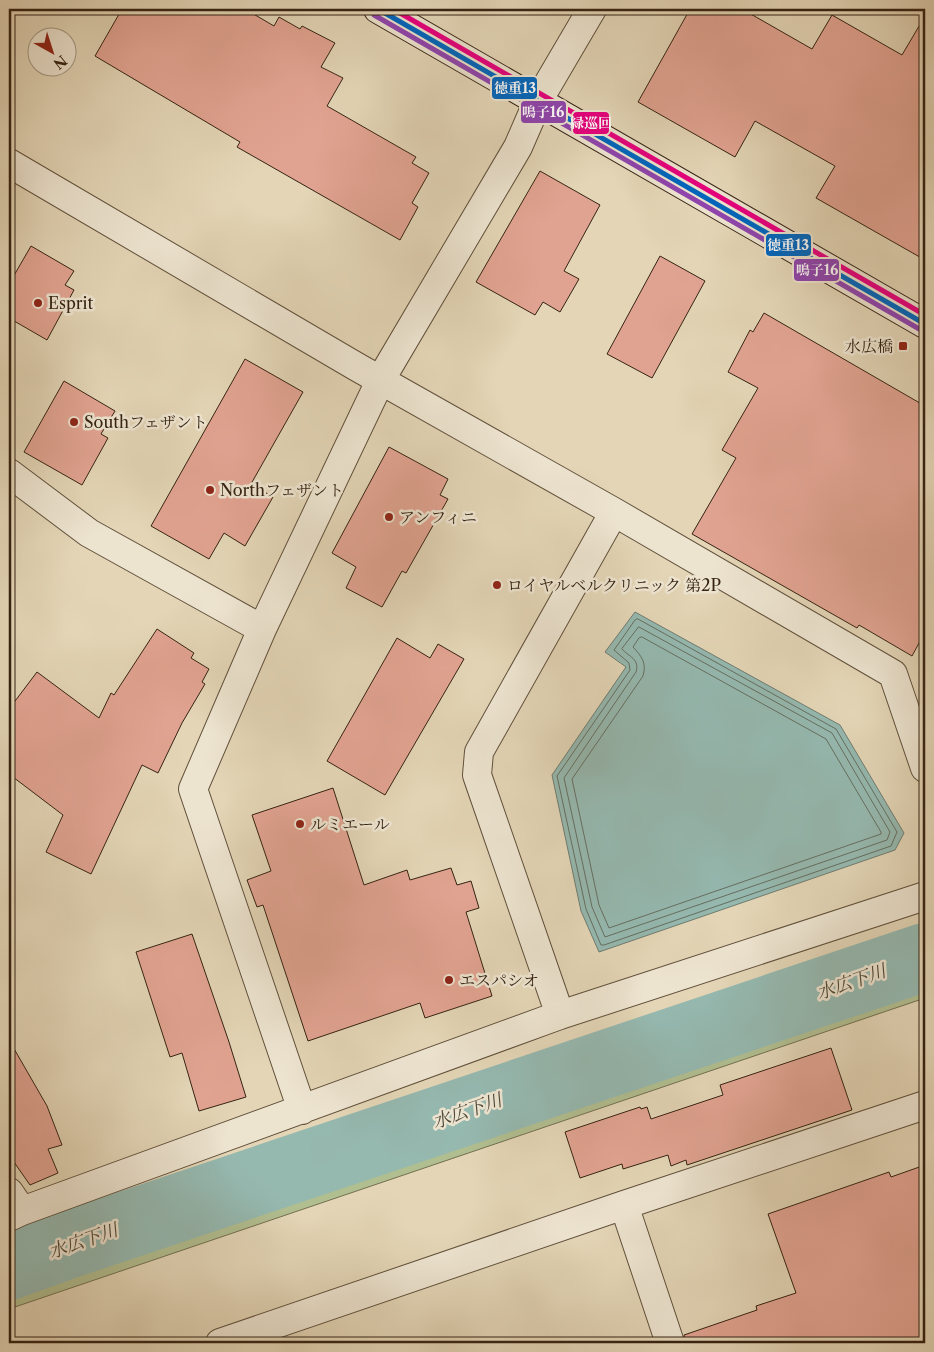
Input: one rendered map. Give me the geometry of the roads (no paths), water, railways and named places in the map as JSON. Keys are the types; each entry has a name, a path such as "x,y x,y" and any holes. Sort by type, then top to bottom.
{"street":[{"path":"378,9 925,324"},
{"path":"302,1110 193,789 262,629 381,379 518,147 538,101 592,9"},
{"path":"9,163 893,674 925,768"},
{"path":"9,473 89,533 262,629"},
{"path":"560,1015 477,775 479,752 614,512"},
{"path":"13,1207 302,1110 560,1015 925,896"},
{"path":"220,1343 624,1205 925,1106"},
{"path":"624,1205 670,1343"}],"water":[{"path":"635,612 840,725 904,833 895,850 599,952 581,911 552,775 626,667 605,652"}],"waterway":[{"name":"水広下川","path":"9,1266 925,957"}],"place":[{"name":"Esprit","path":"38,303"},
{"name":"水広橋","path":"903,346"},
{"name":"Southフェザント","path":"74,422"},
{"name":"Northフェザント","path":"210,490"},
{"name":"アンフィニ","path":"389,517"},
{"name":"ロイヤルベルクリニック 第2P","path":"497,585"},
{"name":"ルミエール","path":"300,824"},
{"name":"エスパシオ","path":"449,980"}]}
